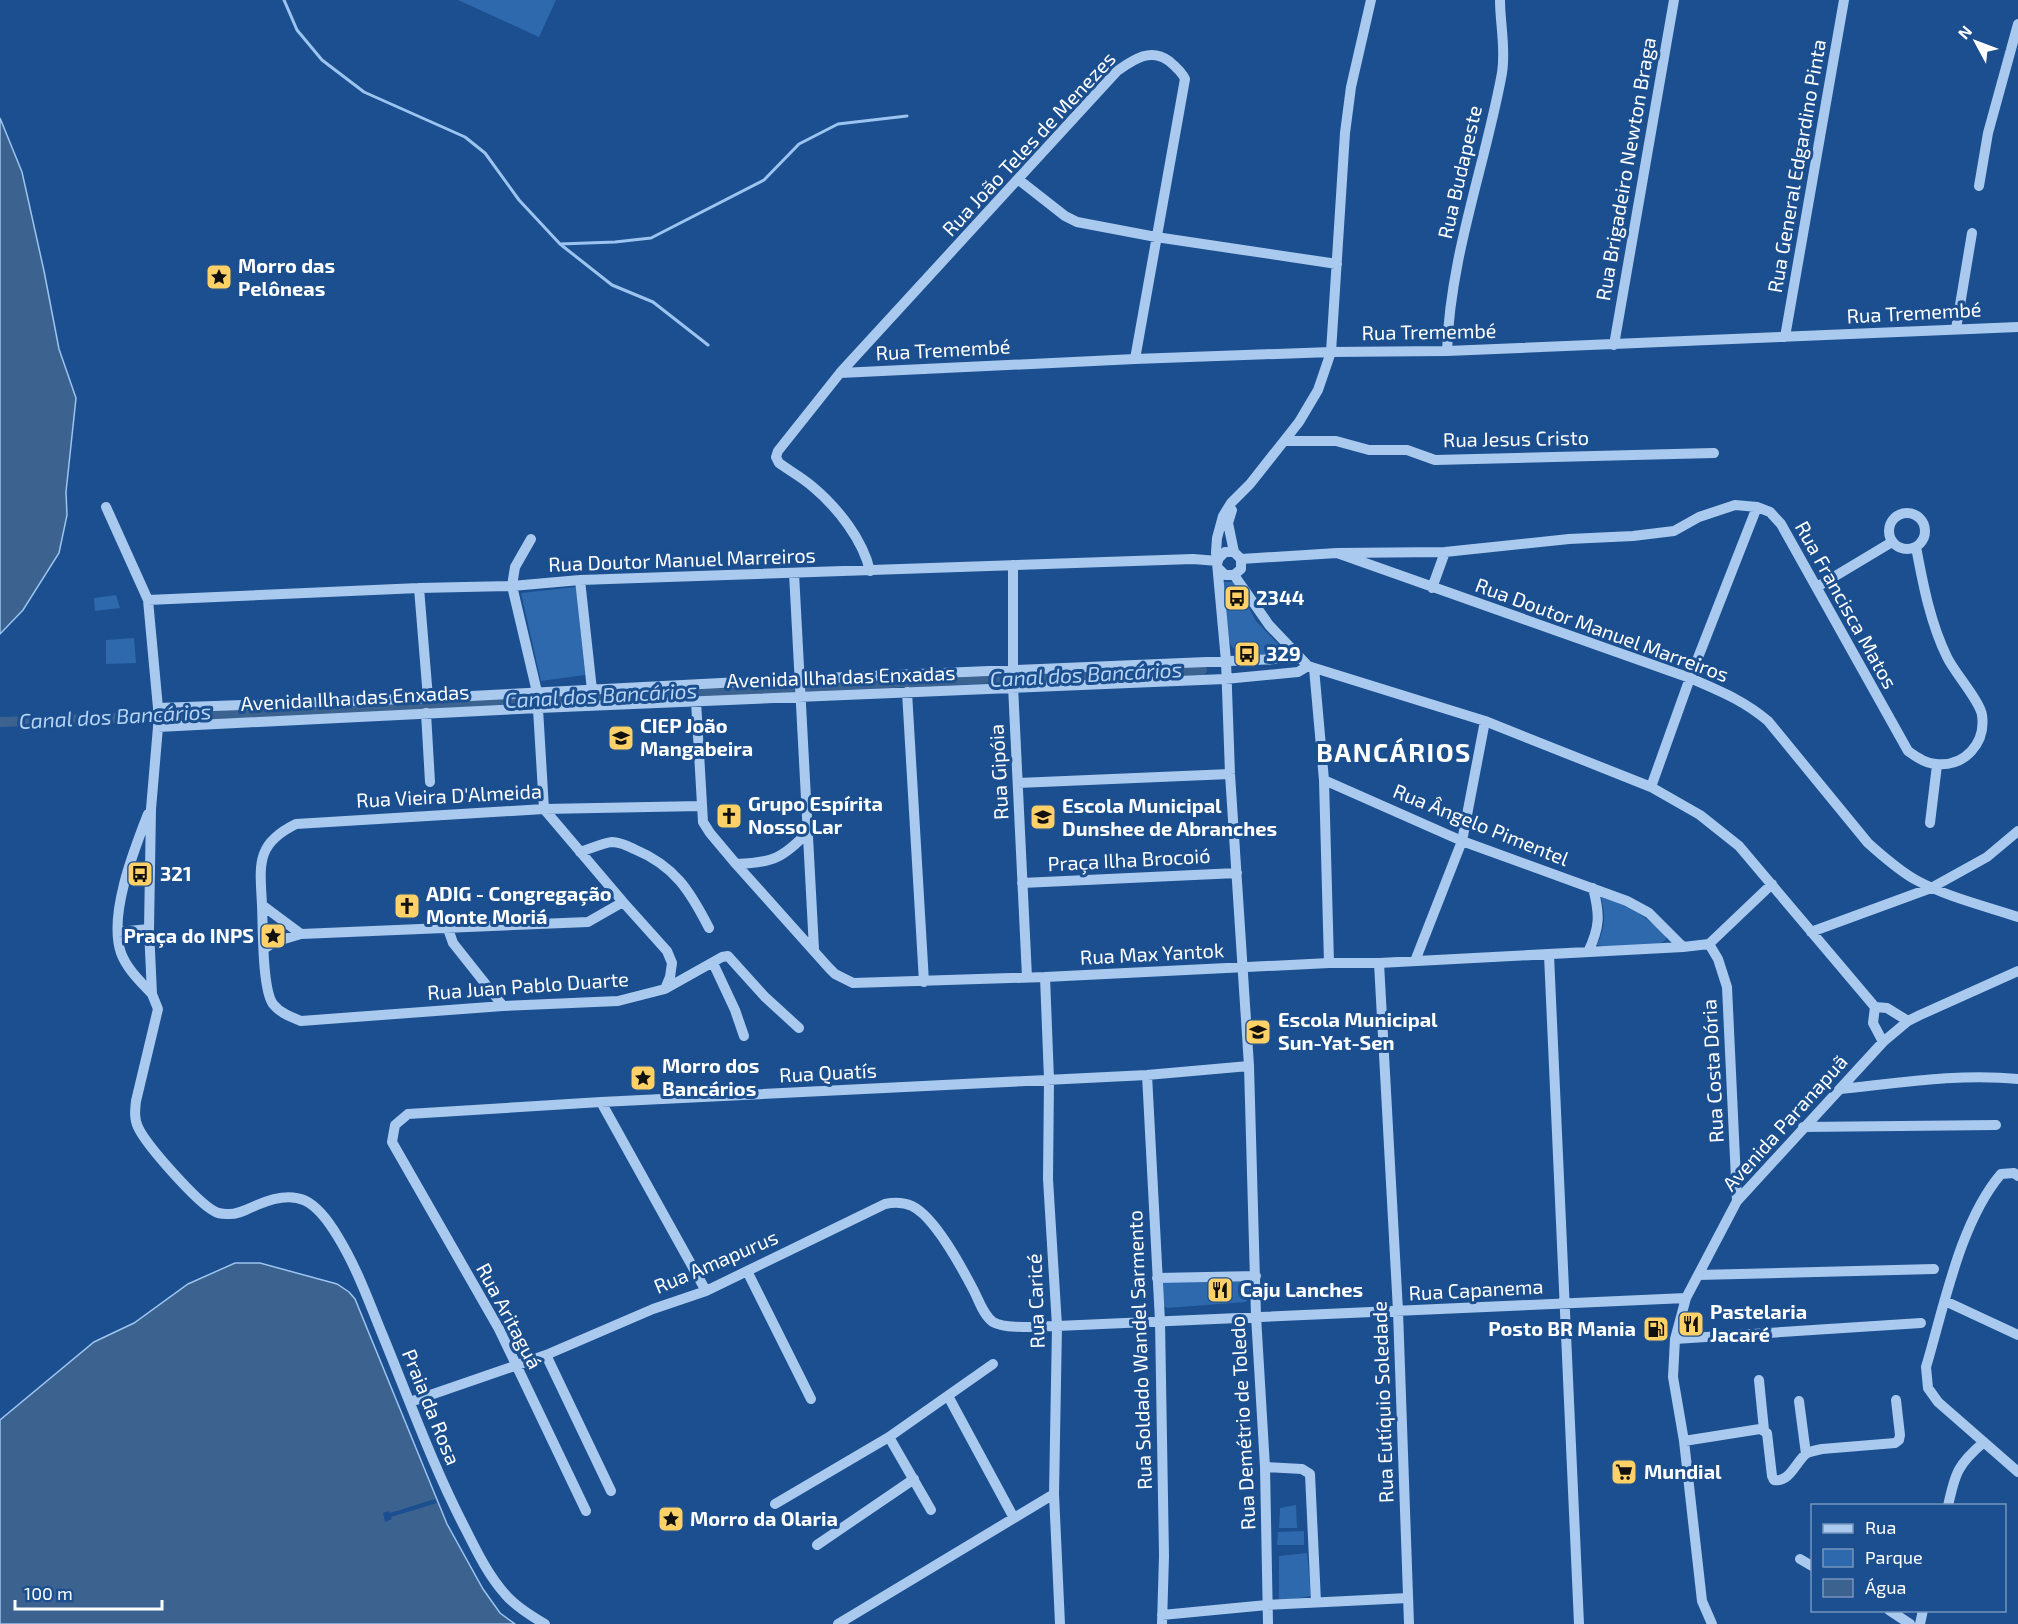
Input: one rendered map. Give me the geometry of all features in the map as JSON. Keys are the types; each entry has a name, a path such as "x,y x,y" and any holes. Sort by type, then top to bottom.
{"street":[{"path":"1238,555 1225,552 1218,563 1225,575 1234,575 1241,568 1238,555 1228,523 1238,496 1285,441 1318,390 1331,352 1345,133 1351,87 1371,0"},
{"name":"Rua Budapeste","path":"1447,351 1448,316 1461,246 1502,71 1503,31 1500,19 1500,0"},
{"name":"Rua Brigadeiro Newton Braga","path":"1614,345 1674,0"},
{"name":"Rua General Edgardino Pinta","path":"1785,338 1844,0"},
{"path":"1979,186 1988,132 2018,24"},
{"name":"Rua João Teles de Menezes","path":"870,571 867,556 841,516 814,487 779,463 776,457 778,451 840,373 1019,180 1116,71 1136,58 1151,54 1161,56 1172,63 1185,79 1135,359"},
{"path":"1019,180 1071,220 1156,237 1337,264"},
{"path":"1956,329 1971,233"},
{"name":"Rua Tremembé","path":"840,373 1135,359 1614,345 2018,327"},
{"name":"Rua Jesus Cristo","path":"1285,441 1336,441 1369,450 1407,450 1435,460 1714,453"},
{"name":"Rua Demétrio de Toledo","path":"1238,496 1231,503 1221,523 1217,538 1249,1066 1256,1316 1265,1467 1268,1624"},
{"path":"1337,553 1445,552 1569,539 1633,537 1674,531 1699,517 1735,504 1757,507 1690,678 1651,788"},
{"path":"106,507 148,600 158,709 150,853 149,929 152,993"},
{"name":"Rua Francisca Matos","path":"1757,507 1770,512 1781,524 1908,751 1920,759 1937,765"},
{"path":"1913,514 1921,520 1925,530 1923,539 1916,547 1900,548 1892,542 1889,532 1891,522 1898,515 1913,514"},
{"path":"531,539 516,567 512,586 537,693 544,809 667,951 672,963 665,989"},
{"path":"1817,587 1892,542"},
{"path":"1916,547 1934,629 1948,659 1982,713 1983,732 1977,746 1959,760 1937,765 1930,823"},
{"path":"1432,588 1445,552"},
{"name":"Rua Doutor Manuel Marreiros","path":"1238,555 1337,553 1732,695 1750,706 1768,722 1868,843 1887,860 1931,888 2018,917"},
{"name":"Rua Doutor Manuel Marreiros","path":"148,600 512,586 580,580 1013,565 1193,559 1218,563"},
{"name":"Rua Gipóia","path":"1013,565 1013,687 1027,977"},
{"path":"794,573 814,949"},
{"path":"1234,575 1269,625 1299,658 1311,667 1485,721 1651,788 1700,815 1739,846 1875,1007 1887,1008 1908,1021"},
{"path":"580,580 592,690"},
{"path":"419,588 428,698"},
{"path":"1298,672 1299,658"},
{"name":"Avenida Ilha das Enxadas","path":"158,726 696,701 801,688 1013,670 1299,658"},
{"path":"1311,667 1324,780 1329,963"},
{"name":"Avenida Ilha das Enxadas","path":"158,709 592,690 801,688 907,692 1225,679 1298,672 1311,667"},
{"path":"907,692 924,982"},
{"name":"Rua Max Yantok","path":"696,701 701,807 704,822 710,833 835,974 853,983 1045,977 1329,963 1379,963 1709,944"},
{"path":"426,713 430,782"},
{"path":"1415,961 1462,841 1485,721"},
{"path":"1018,783 1230,774"},
{"name":"Rua Ângelo Pimentel","path":"1324,780 1462,841 1627,901 1649,913 1683,947"},
{"name":"Rua Vieira D'Almeida","path":"264,949 260,866 267,847 279,832 296,824 544,809 701,807"},
{"path":"151,809 129,861 118,932 121,952 128,966 152,993"},
{"path":"736,864 776,859 793,848 809,831"},
{"path":"1811,932 1931,888 1987,858 2018,831"},
{"path":"580,852 612,842 627,845 647,854 672,872 692,895 710,928"},
{"path":"133,852 137,847 143,846 150,853"},
{"name":"Praça Ilha Brocoió","path":"1023,883 1237,873"},
{"path":"1709,944 1772,884"},
{"path":"1588,952 1599,921 1598,905 1593,888"},
{"path":"264,949 274,942 301,934 447,926 588,922 623,902"},
{"path":"262,905 301,934"},
{"path":"447,926 453,943 503,1006"},
{"path":"118,932 149,929"},
{"name":"Rua Costa Dória","path":"1709,944 1718,958 1727,987 1737,1201"},
{"name":"Rua Juan Pablo Duarte","path":"264,949 266,979 271,1002 281,1012 301,1022 503,1006 618,1001 665,989 728,956 765,997 799,1028"},
{"path":"1549,955 1579,1624"},
{"path":"713,963 735,1010 744,1036"},
{"name":"Rua Eutíquio Soledade","path":"1379,963 1398,1311 1409,1624"},
{"name":"Avenida Paranapuã","path":"1712,1624 1702,1601 1673,1377 1675,1339 1686,1298 1737,1201 1882,1042 1908,1021 2018,971"},
{"name":"Rua Caricé","path":"1045,977 1049,1079 1048,1179 1057,1326 1054,1494 1060,1624"},
{"name":"Praia da Rosa","path":"152,993 158,1009 135,1113 137,1125 146,1142 201,1201 214,1211 236,1214 271,1199 296,1196 322,1214 338,1236 357,1272 451,1501 489,1574 506,1596 544,1624"},
{"path":"1875,1007 1873,1023 1882,1042"},
{"name":"Rua Quatís","path":"392,1142 395,1125 408,1114 1146,1075 1249,1066"},
{"name":"Rua Soldado Wandel Sarmento","path":"1146,1075 1160,1321 1164,1556 1162,1619"},
{"path":"1841,1089 1953,1078 2018,1079"},
{"path":"602,1102 706,1291"},
{"path":"1803,1127 1996,1125"},
{"name":"Rua Aritaguá","path":"392,1142 499,1329 586,1511"},
{"path":"2018,1176 2014,1173 2001,1174 1987,1190 1966,1232 1926,1367 1928,1388 1938,1402 2018,1472"},
{"name":"Rua Amapurus","path":"410,1402 546,1355 653,1309 706,1291 885,1204 898,1202 926,1216 961,1266 985,1313"},
{"path":"1698,1275 1934,1269"},
{"path":"747,1271 811,1399"},
{"path":"1157,1278 1256,1276"},
{"name":"Rua Capanema","path":"985,1313 993,1322 1004,1326 1057,1326 1686,1298"},
{"path":"1945,1301 2018,1335"},
{"path":"1675,1339 1921,1323"},
{"path":"546,1355 610,1491"},
{"path":"775,1504 889,1437 993,1364"},
{"path":"1759,1380 1772,1476 1779,1480 1786,1477 1806,1454 1822,1449 1895,1443 1899,1440 1900,1435 1896,1400"},
{"path":"948,1396 1014,1518"},
{"path":"1799,1401 1806,1454"},
{"path":"1683,1441 1764,1430"},
{"path":"889,1437 931,1510"},
{"path":"1948,1504 1955,1475 1963,1462 1984,1442"},
{"path":"1265,1467 1302,1469 1310,1474 1316,1602"},
{"path":"817,1545 914,1479"},
{"path":"838,1624 1054,1494"},
{"path":"1800,1560 1811,1566"},
{"path":"1162,1619 1267,1605 1408,1598"},
{"path":"1891,1612 1910,1624"}],"green space":[{"path":"458,0 556,0 539,37"},
{"path":"1224,582 1235,582 1256,621 1281,647 1279,653 1251,656 1233,647 1229,641"},
{"path":"576,587 585,675 541,681 521,593"},
{"path":"116,595 120,608 95,611 94,598"},
{"path":"134,638 136,663 106,664 106,640"},
{"path":"1600,894 1642,915 1665,933 1666,940 1642,947 1597,945 1604,920"},
{"path":"1249,1280 1249,1299 1245,1302 1167,1308 1162,1305 1162,1282"},
{"path":"1296,1505 1297,1528 1279,1528 1280,1508"},
{"path":"1304,1531 1304,1545 1277,1545 1278,1532"},
{"path":"1307,1553 1311,1596 1279,1601 1279,1556"}],"water":[{"path":"0,118 22,172 59,349 76,398 66,492 67,515 59,553 23,610 0,634"},
{"path":"235,1263 260,1263 337,1284 355,1299 447,1524 483,1589 500,1613 515,1624 0,1624 0,1420 94,1342 134,1323 188,1284"}],"pier":[{"path":"435,1499 437,1503 391,1517 392,1519 385,1522 383,1513 389,1511 390,1513"}],"waterway":[{"path":"284,0 297,30 322,60 364,92 465,137 485,153 519,200 560,244 612,285 653,302 708,345"},
{"path":"560,244 651,238 764,180 799,144 838,124 907,116"},
{"name":"Canal dos Bancários","path":"0,722 301,711 1202,670"}],"place":[{"name":"Morro das Pelôneas","path":"219,277"},
{"name":"2344","path":"1237,598"},
{"name":"329","path":"1247,654"},
{"name":"CIEP João Mangabeira","path":"621,738"},
{"name":"Grupo Espírita Nosso Lar","path":"729,816"},
{"name":"Escola Municipal Dunshee de Abranches","path":"1043,817"},
{"name":"321","path":"140,874"},
{"name":"ADIG - Congregação Monte Moriá","path":"407,906"},
{"name":"Praça do INPS","path":"273,936"},
{"name":"Escola Municipal Sun-Yat-Sen","path":"1258,1032"},
{"name":"Morro dos Bancários","path":"643,1078"},
{"name":"Caju Lanches","path":"1220,1290"},
{"name":"Pastelaria Jacaré","path":"1691,1324"},
{"name":"Posto BR Mania","path":"1656,1329"},
{"name":"Mundial","path":"1624,1472"},
{"name":"Morro da Olaria","path":"671,1519"}],"district":[{"name":"BANCÁRIOS","path":"1394,753"}]}
